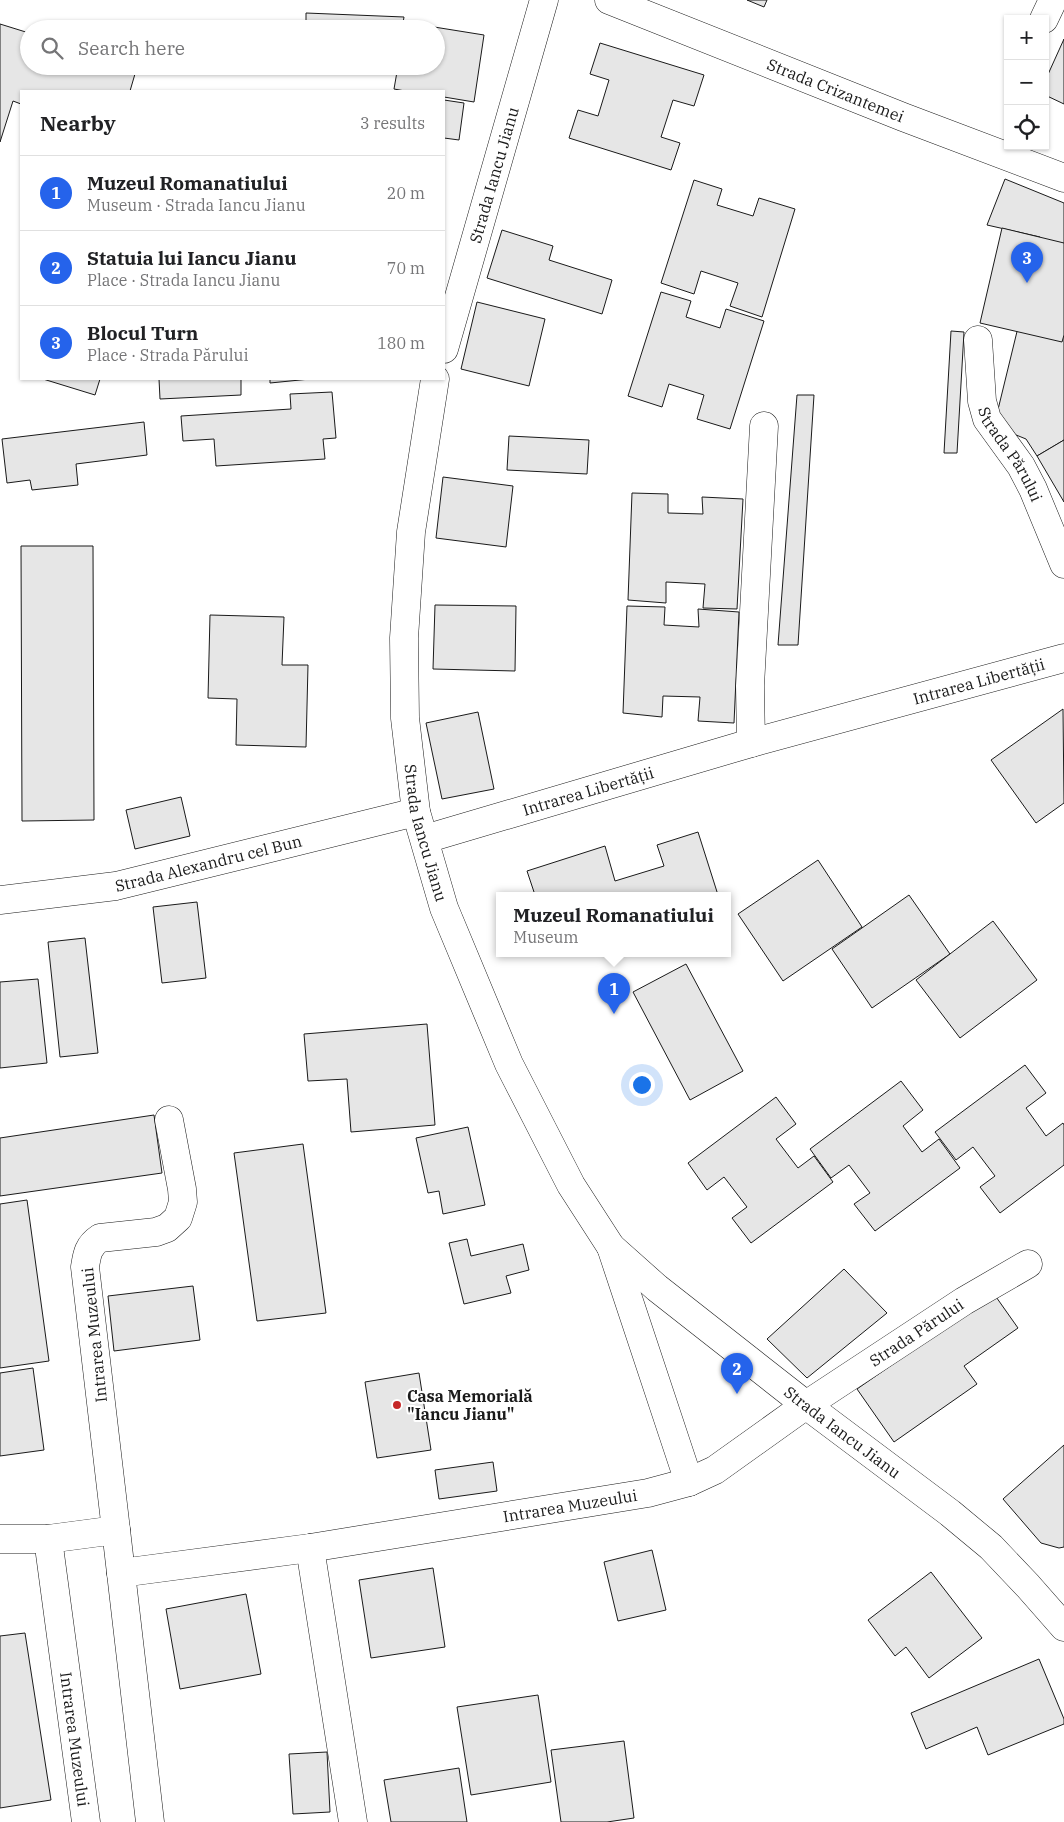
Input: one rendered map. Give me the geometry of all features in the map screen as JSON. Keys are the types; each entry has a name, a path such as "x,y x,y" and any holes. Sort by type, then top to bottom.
{"street":[{"name":"Strada Iancu Jianu","path":"445,346 544,0"},
{"name":"Strada Crizantemei","path":"609,0 903,117 1064,178"},
{"path":"1046,15 1053,0"},
{"name":"Strada Părului","path":"978,340 982,401 987,419 1017,460 1033,489 1064,564"},
{"name":"Strada Iancu Jianu","path":"435,380 411,532 404,638 405,718 416,812 444,908 509,1064 571,1185 611,1247 689,1482"},
{"path":"750,744 750,686 764,426"},
{"name":"Intrarea Libertății","path":"425,839 750,744 1064,658"},
{"name":"Strada Alexandru cel Bun","path":"0,900 116,886 416,812"},
{"name":"Intrarea Muzeului","path":"169,1120 183,1202 178,1218 167,1228 156,1232 100,1238 87,1251 85,1267 121,1573 310,1548 648,1493 689,1482 715,1470 806,1406"},
{"name":"Strada Iancu Jianu","path":"611,1247 657,1288 806,1406 991,1547 1064,1627"},
{"name":"Strada Părului","path":"806,1406 964,1301 1028,1264"},
{"path":"0,1539 48,1539 116,1530"},
{"name":"Intrarea Muzeului","path":"48,1539 86,1822"},
{"path":"310,1548 350,1822"},
{"path":"121,1573 150,1822"}],"building":[{"path":"747,0 767,0 764,7"},
{"path":"306,13 404,17 404,20 306,20"},
{"path":"0,24 20,30 20,75 135,75 130,90 20,90 20,104 13,101 0,142"},
{"path":"445,29 484,35 474,102 445,97 445,90 394,89 396,75 445,75"},
{"path":"1064,39 1064,104 1049,97 1049,72"},
{"path":"600,43 704,75 694,106 673,100 661,137 680,143 671,170 569,138 578,110 598,116 609,80 590,74"},
{"path":"445,100 464,103 459,140 445,138"},
{"path":"1005,179 1064,203 1064,440 1037,456 1026,439 994,426 1040,237 987,225"},
{"path":"694,180 722,189 717,205 753,216 759,198 795,209 762,317 730,306 738,283 701,271 694,294 661,283"},
{"path":"1002,228 1064,243 1064,335 1062,342 980,323"},
{"path":"502,230 553,246 549,260 612,280 602,314 487,278"},
{"path":"661,292 691,301 686,317 720,328 726,309 764,321 730,429 697,419 704,395 669,384 662,407 628,396"},
{"path":"477,302 545,319 529,386 461,369"},
{"path":"951,331 964,332 957,453 944,453"},
{"path":"46,380 100,380 95,395"},
{"path":"159,380 241,380 241,395 160,399"},
{"path":"270,380 300,380 270,383"},
{"path":"332,392 336,438 323,439 325,459 216,466 214,439 183,441 181,416 291,409 290,394"},
{"path":"797,395 814,395 798,645 778,645"},
{"path":"144,422 147,455 76,464 78,485 32,490 30,480 7,483 2,439"},
{"path":"509,436 589,440 587,474 507,470"},
{"path":"1064,440 1064,502 1037,456"},
{"path":"443,477 513,486 506,547 436,538"},
{"path":"632,493 668,494 668,513 703,514 702,497 743,499 737,609 703,608 705,584 666,582 666,603 628,600"},
{"path":"21,546 93,546 94,820 22,821"},
{"path":"435,605 516,606 515,671 433,669"},
{"path":"627,606 665,607 664,625 699,627 698,609 739,612 734,723 698,721 700,697 663,696 662,717 623,713"},
{"path":"210,615 284,617 282,665 308,665 306,747 236,745 237,699 208,698"},
{"path":"1063,709 1064,803 1036,823 991,760"},
{"path":"478,712 494,789 442,799 426,723"},
{"path":"181,797 190,836 135,849 126,810"},
{"path":"698,832 717,892 534,892 527,871 605,846 615,881 664,866 657,845"},
{"path":"818,860 862,927 783,981 738,914"},
{"path":"909,895 950,954 872,1008 832,949"},
{"path":"197,902 206,978 162,983 153,907"},
{"path":"993,921 1037,980 960,1038 916,980"},
{"path":"85,938 98,1053 60,1057 48,942"},
{"path":"686,964 743,1071 690,1100 633,992"},
{"path":"38,979 47,1063 0,1068 0,982"},
{"path":"427,1024 435,1125 351,1132 347,1079 308,1081 304,1034"},
{"path":"1025,1065 1046,1093 1026,1108 1046,1136 1063,1123 1064,1165 1000,1213 980,1187 995,1176 973,1147 956,1160 935,1132"},
{"path":"901,1081 923,1110 903,1126 922,1152 939,1139 960,1168 875,1231 854,1204 870,1193 849,1165 831,1178 810,1149"},
{"path":"776,1097 796,1124 776,1139 798,1168 814,1156 833,1182 751,1243 732,1218 747,1207 724,1177 707,1190 688,1163"},
{"path":"154,1115 162,1173 0,1196 0,1138"},
{"path":"468,1127 485,1205 443,1214 439,1191 428,1193 416,1138"},
{"path":"303,1144 326,1313 257,1321 234,1153"},
{"path":"27,1200 49,1361 0,1368 0,1204"},
{"path":"467,1239 471,1256 523,1244 529,1270 506,1276 511,1293 464,1304 449,1243"},
{"path":"844,1269 887,1313 807,1378 767,1339"},
{"path":"193,1286 200,1340 114,1351 108,1296"},
{"path":"994,1294 1018,1328 964,1366 977,1384 894,1442 857,1389"},
{"path":"33,1368 44,1450 0,1456 0,1373"},
{"path":"419,1373 431,1450 377,1458 365,1382"},
{"path":"1064,1445 1064,1547 1059,1548 1041,1543 1003,1499"},
{"path":"493,1462 497,1491 439,1499 435,1470"},
{"path":"652,1550 666,1610 618,1621 604,1562"},
{"path":"433,1568 445,1647 371,1658 359,1580"},
{"path":"931,1572 982,1638 929,1678 906,1647 895,1656 868,1620"},
{"path":"246,1594 261,1674 180,1689 166,1609"},
{"path":"25,1633 51,1800 0,1808 0,1636"},
{"path":"1039,1659 1064,1719 1064,1724 988,1755 977,1727 926,1749 911,1713"},
{"path":"538,1695 551,1782 471,1795 457,1707"},
{"path":"624,1741 634,1818 607,1822 561,1822 551,1750"},
{"path":"327,1752 330,1812 293,1814 289,1754"},
{"path":"459,1768 467,1822 391,1822 384,1780"}],"place":[{"name":"Blocul Turn","path":"1027,283"},
{"name":"Muzeul Romanatiului","path":"614,1014"},
{"name":"Statuia lui Iancu Jianu","path":"737,1394"},
{"name":"Casa Memorială \"Iancu Jianu\"","path":"397,1405"}]}
